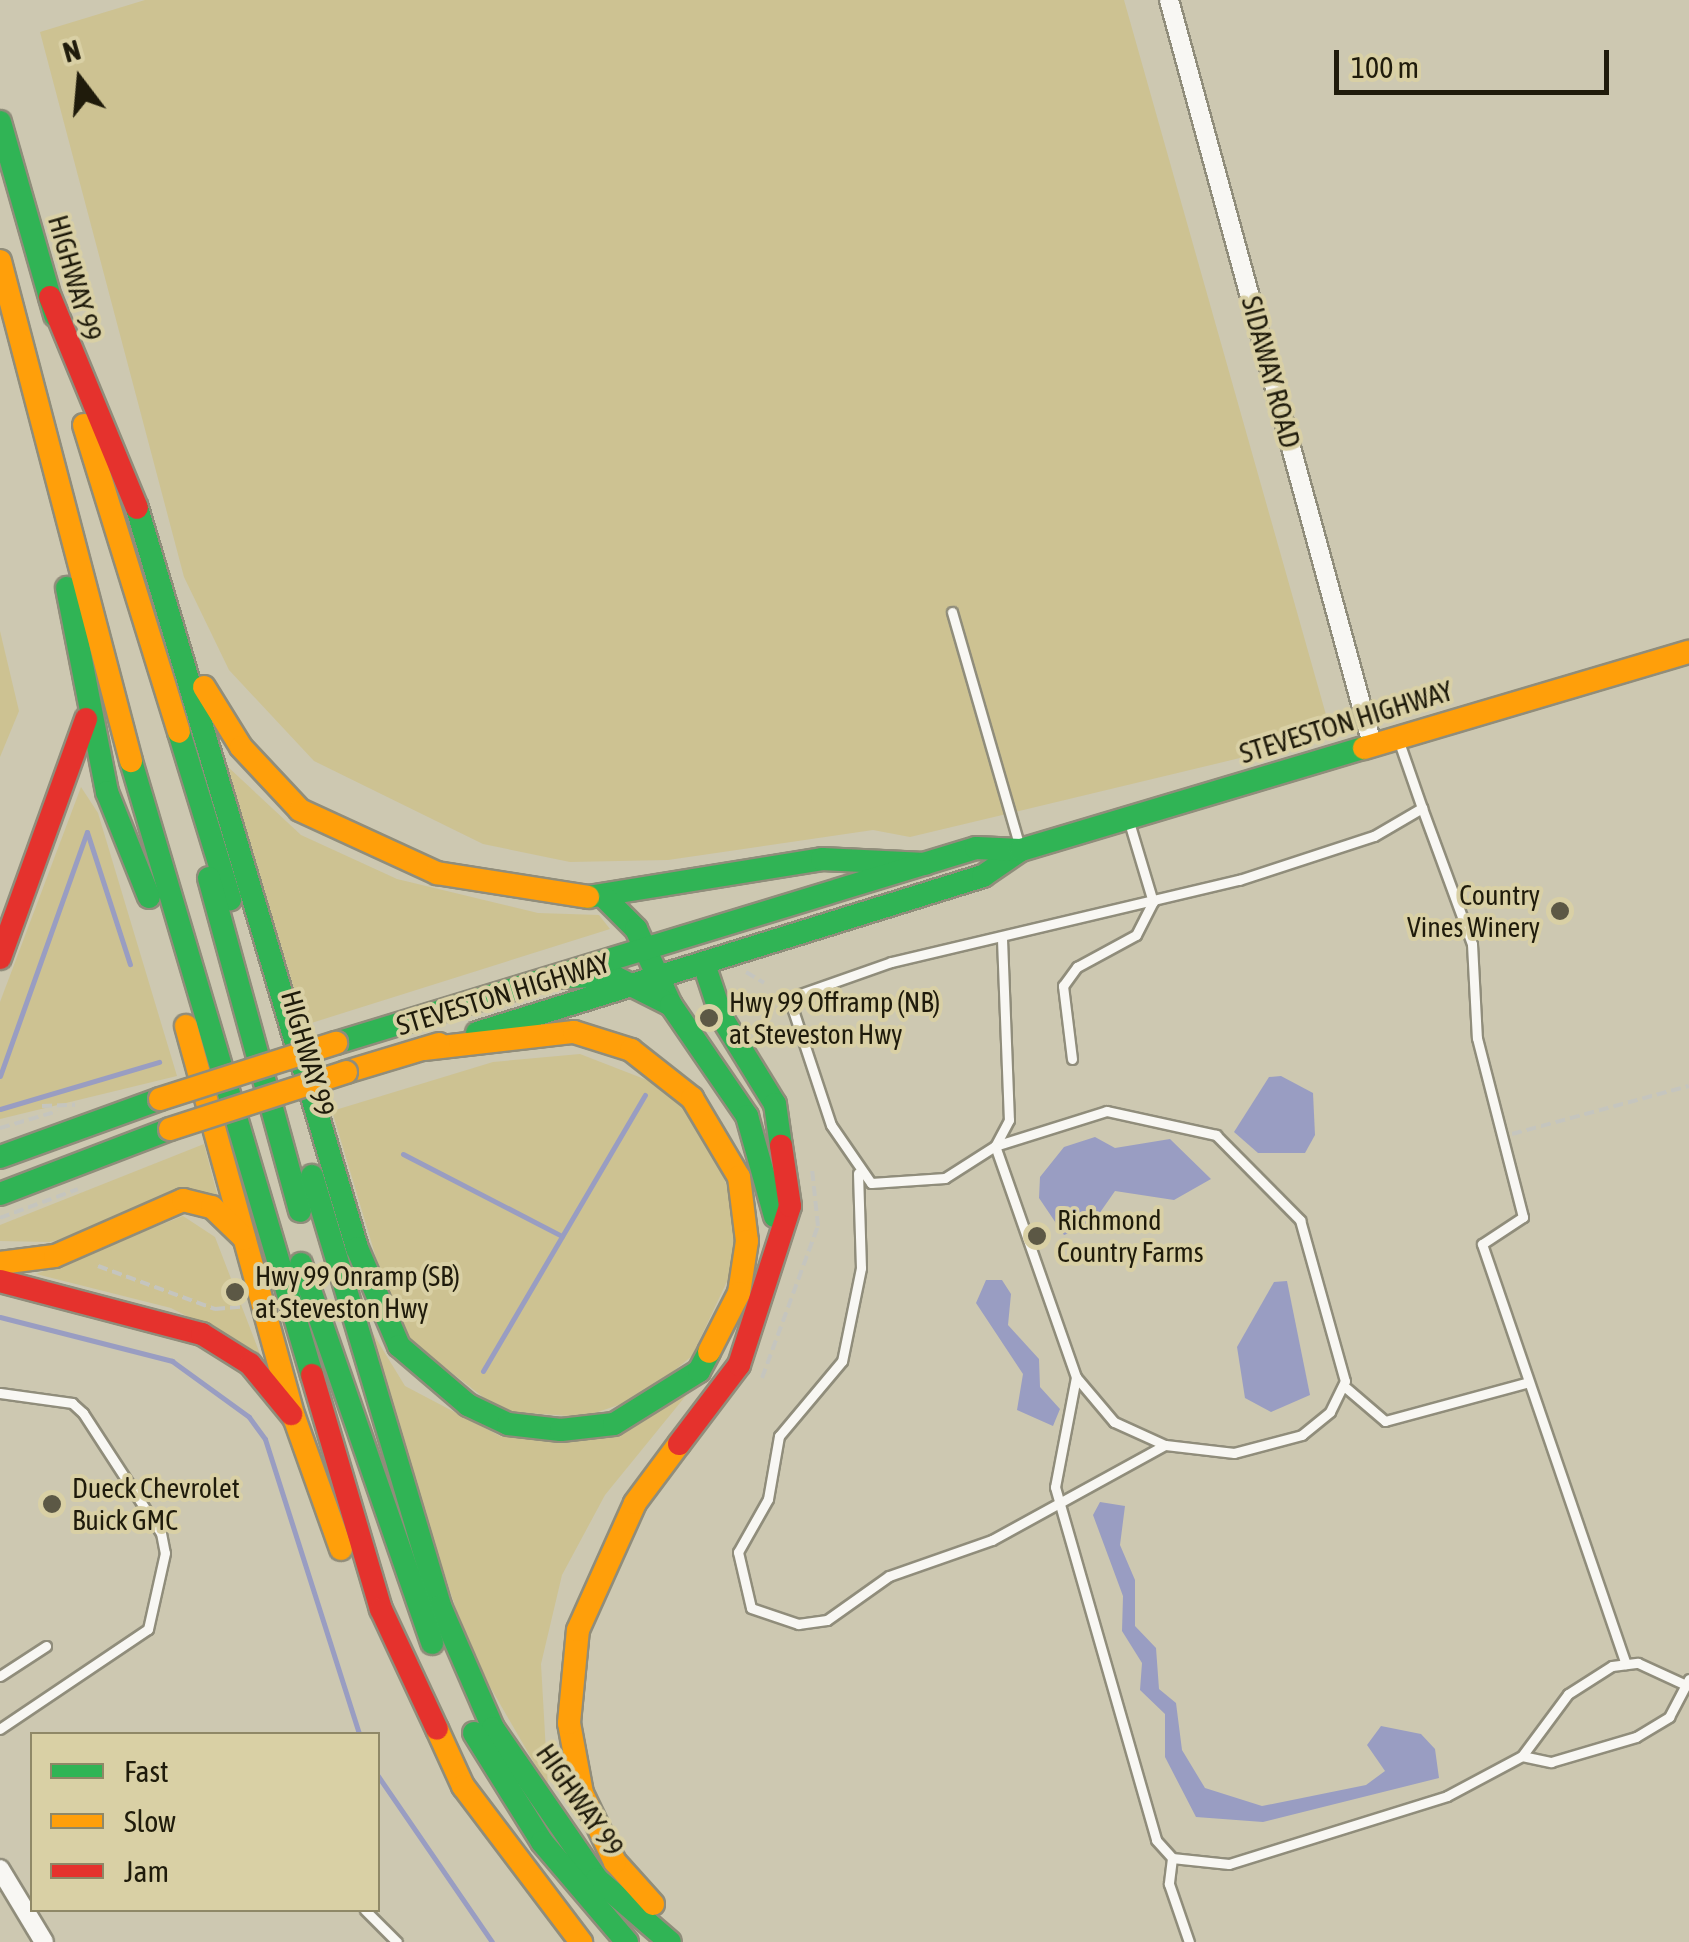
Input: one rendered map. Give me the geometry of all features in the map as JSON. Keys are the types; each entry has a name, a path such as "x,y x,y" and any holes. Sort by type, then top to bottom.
{"main road":[{"name":"HIGHWAY 99","path":"0,122 186,761 440,1606 493,1728 597,1879 670,1942"},
{"path":"0,261 80,566 370,1572 417,1702 463,1786 581,1942"},
{"path":"50,297 146,530 357,1248 399,1346 468,1405 508,1424 561,1430 614,1424 699,1371 739,1293 747,1241 739,1178 692,1098 631,1050 574,1032 424,1049"},
{"path":"62,499 62,557 87,710 294,1417 344,1555 370,1572"},
{"path":"80,566 106,604 260,1146 414,1602 471,1726 542,1842 628,1942"},
{"path":"180,644 241,747 300,810 437,873 540,896 605,898 822,858 925,864"},
{"name":"STEVESTON HIGHWAY","path":"0,1156 160,1099 336,1043 976,848 1020,850 1689,652"},
{"path":"0,958 80,754 87,710"},
{"path":"186,761 191,813 346,1397"},
{"name":"STEVESTON HIGHWAY","path":"0,1194 170,1129 346,1072 983,876 1020,850"},
{"path":"605,898 647,948 649,980 671,1005 747,1116 774,1207 776,1256"},
{"path":"692,1942 592,1826 569,1724 571,1675 606,1554 739,1365 790,1206 790,1158 774,1104 722,1018 704,964"},
{"path":"556,977 649,980"},
{"path":"0,1266 55,1256 183,1200 212,1207 244,1238"},
{"path":"0,1266 42,1290"},
{"path":"0,1282 146,1313 225,1345 294,1417"}],"street":[{"name":"SIDAWAY ROAD","path":"1170,0 1372,744"},
{"path":"0,1869 44,1942"}],"lane":[{"path":"952,612 1020,850"},
{"path":"1398,736 1469,933 1477,1038 1524,1216 1482,1244 1526,1383 1626,1664"},
{"path":"1422,808 1374,836 1152,902 891,962 789,998 831,1125 858,1174 870,1183 916,1187 994,1146 1107,1111 1216,1135 1300,1220 1344,1386 1385,1421 1526,1383"},
{"path":"1072,1059 1063,986 1077,967 1136,935 1152,902 1129,820"},
{"path":"1002,939 1014,1079 994,1146 1076,1377 1114,1422 1164,1445 1234,1453 1278,1445 1330,1412 1344,1386"},
{"path":"858,1174 861,1268 842,1361 780,1436 768,1499 738,1552 751,1608 798,1624 827,1620 890,1576 992,1540 1164,1445"},
{"path":"1076,1377 1056,1461 1059,1504 1156,1840 1172,1858 1229,1864 1446,1796 1522,1756 1568,1694 1626,1664 1688,1682 1668,1717 1636,1737 1550,1762 1522,1756"},
{"path":"0,1393 72,1402 83,1412 161,1533 165,1553 148,1629 0,1729"},
{"path":"0,1676 46,1646"},
{"path":"1172,1858 1169,1884 1190,1942"},
{"path":"368,1912 397,1942"}],"path":[{"path":"746,972 764,983"},
{"path":"1503,1136 1689,1086"},
{"path":"0,1128 59,1111"},
{"path":"0,1218 77,1190"},
{"path":"88,1262 215,1310 240,1307"}],"shaded area":[{"path":"145,0 1124,0 1332,736 910,837 873,830 668,860 570,862 483,844 314,761 229,670 184,577 40,32"},
{"path":"0,631 19,711 0,757"},
{"path":"227,766 301,835 397,879 538,913 599,915 610,929 305,1025"},
{"path":"81,787 98,813 177,1076 0,1119 0,1002"},
{"path":"580,1054 665,1087 707,1129 738,1219 730,1275 692,1356 642,1397 583,1417 501,1411 398,1331 332,1111 493,1062"},
{"path":"204,1144 217,1194 50,1242 0,1241 0,1225"},
{"path":"183,1216 215,1237 260,1354 171,1308 36,1274"},
{"path":"358,1309 405,1386 502,1437 688,1393 605,1495 562,1575 541,1664 548,1787 470,1652"}],"water":[{"path":"1281,1076 1313,1093 1315,1135 1305,1153 1258,1153 1234,1132 1269,1077"},
{"path":"1095,1137 1115,1148 1170,1139 1211,1179 1174,1200 1115,1191 1092,1224 1064,1235 1039,1198 1040,1177 1064,1147"},
{"path":"986,1280 1002,1280 1011,1294 1008,1325 1039,1359 1040,1387 1060,1409 1053,1426 1017,1410 1023,1374 976,1303"},
{"path":"1287,1281 1310,1395 1271,1412 1245,1398 1237,1347 1274,1282"},
{"path":"1100,1502 1125,1506 1120,1545 1135,1580 1135,1626 1156,1648 1159,1689 1176,1703 1182,1750 1205,1788 1262,1806 1366,1785 1385,1771 1367,1745 1381,1726 1421,1734 1435,1749 1439,1778 1263,1822 1196,1817 1165,1757 1165,1714 1140,1690 1142,1663 1122,1631 1123,1596 1093,1515"}],"waterway":[{"path":"0,1076 87,832 130,964"},
{"path":"0,1109 159,1062"},
{"path":"483,1371 645,1095"},
{"path":"403,1154 562,1236"},
{"path":"0,1317 172,1361 249,1417 265,1439 358,1732"},
{"path":"380,1779 492,1942"}],"traffic: fast":[{"path":"0,122 55,315"},
{"path":"137,508 357,1248 399,1346 468,1405 508,1424 561,1430 614,1424 699,1371 709,1352"},
{"path":"67,588 107,792 149,897"},
{"path":"179,732 230,899"},
{"path":"336,1043 976,848 1021,850 1364,748"},
{"path":"131,761 312,1375"},
{"path":"477,1033 983,876 1021,850"},
{"path":"588,897 822,859 925,864"},
{"path":"209,878 300,1211"},
{"path":"605,898 636,929 671,1005"},
{"path":"704,964 722,1018 775,1104 781,1146"},
{"path":"556,977 613,976 671,1005 747,1116 775,1216"},
{"path":"0,1157 160,1099"},
{"path":"0,1194 170,1129"},
{"path":"312,1176 440,1606 493,1728 597,1879 670,1942"},
{"path":"301,1264 432,1643"},
{"path":"474,1733 542,1842 627,1942"}],"traffic: slow":[{"path":"0,261 131,761"},
{"path":"84,425 179,732"},
{"path":"1364,748 1689,652"},
{"path":"204,687 241,747 300,810 437,873 588,897"},
{"path":"186,1026 294,1417 341,1549"},
{"path":"424,1049 574,1032 631,1050 692,1098 739,1177 747,1241 739,1293 709,1352"},
{"path":"160,1099 336,1043"},
{"path":"346,1072 439,1044"},
{"path":"170,1129 346,1072"},
{"path":"0,1263 55,1256 183,1200 212,1207 244,1238"},
{"path":"653,1904 615,1862 582,1793 569,1723 578,1630 635,1503 679,1444"},
{"path":"437,1729 463,1786 581,1942"}],"traffic: jam":[{"path":"50,297 137,508"},
{"path":"0,958 86,719"},
{"path":"679,1444 739,1365 790,1206 781,1146"},
{"path":"0,1281 202,1334 250,1364 291,1414"},
{"path":"312,1375 381,1609 437,1729"}],"place":[{"name":"Country Vines Winery","path":"1560,911"},
{"name":"Hwy 99 Offramp (NB) at Steveston Hwy","path":"709,1018"},
{"name":"Richmond Country Farms","path":"1037,1236"},
{"name":"Hwy 99 Onramp (SB) at Steveston Hwy","path":"235,1292"},
{"name":"Dueck Chevrolet Buick GMC","path":"52,1504"}]}
